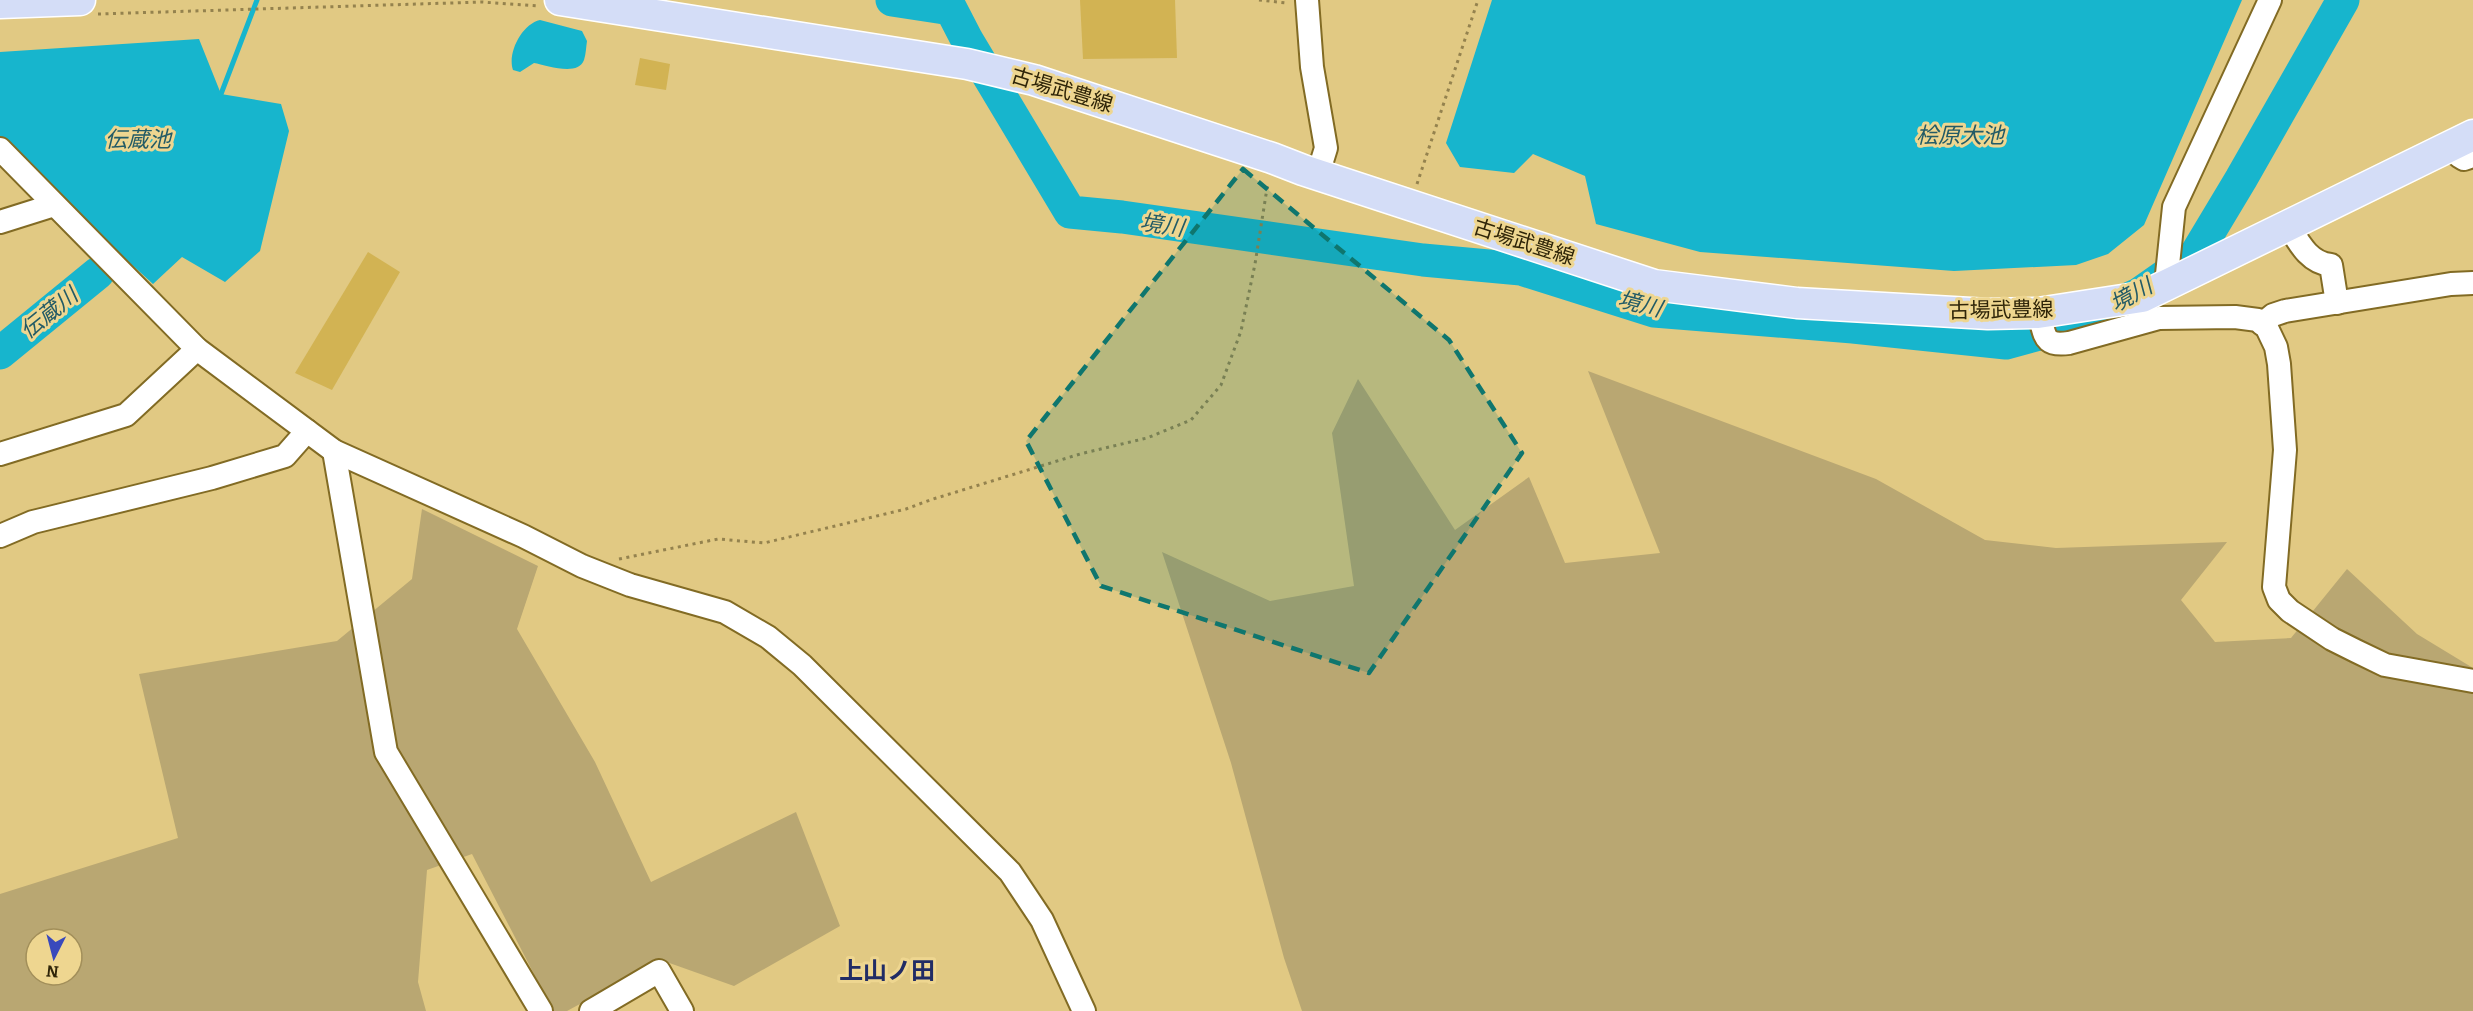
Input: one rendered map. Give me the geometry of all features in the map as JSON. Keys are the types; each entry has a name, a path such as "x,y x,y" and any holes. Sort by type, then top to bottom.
{"main road":[{"path":"0,3 80,0"},
{"name":"古場武豊線","path":"560,0 967,64 1034,80 1654,285 1797,303 1988,314 2038,313 2142,297 2288,225 2466,145"}],"street":[{"path":"2166,284 2174,207 2270,0"},
{"path":"1307,2 1312,67 1326,148 1318,174"},
{"path":"0,149 197,349 334,451 523,536 582,566 630,585 725,612 768,637 802,664 1010,872 1042,921 1084,1011"},
{"path":"0,222 54,204"},
{"path":"2288,225 2306,253 2321,264 2331,265 2337,303"},
{"path":"2262,324 2273,315 2285,311 2451,284 2473,283"},
{"path":"2038,313 2047,339 2055,345 2158,318 2235,317 2258,320 2266,326 2276,347 2285,450 2274,587 2279,600 2290,611 2332,639 2385,664 2473,681"},
{"path":"0,454 126,415 197,349"},
{"path":"0,536 33,522 212,478 285,456 307,431"},
{"path":"334,451 386,752 541,1011"},
{"path":"591,1011 659,971 682,1011"}],"path":[{"path":"1259,0 1307,2"},
{"path":"1414,194 1478,0"},
{"path":"616,560 718,539 764,543 895,512 1080,454 1147,438 1191,420 1221,385 1241,331 1255,264 1272,158"}],"highlighted area":[{"path":"1243,169 1449,340 1522,453 1369,673 1101,586 1026,441"}],"shaded area":[{"path":"1588,371 1876,479 1985,540 2056,548 2227,542 2181,600 2215,642 2291,638 2347,569 2417,634 2473,668 2473,1011 1302,1011 1284,958 1231,763 1162,552 1270,601 1354,586 1332,433 1358,379 1455,530 1529,477 1565,563 1660,553"},
{"path":"422,509 538,566 517,629 595,762 651,882 796,812 840,926 734,986 661,960 567,1011 553,1011 472,854 427,870 418,982 426,1011 0,1011 0,894 178,838 139,674 337,641 412,579"}],"water":[{"name":"桧原大池","path":"1492,0 2242,0 2144,225 2108,254 2076,265 1954,271 1700,252 1596,224 1585,176 1533,154 1514,173 1460,167 1446,143"},
{"path":"540,20 582,31 587,41 585,58 581,65 561,69 534,63 520,72 513,70 512,56 518,40 527,27"},
{"name":"伝蔵池","path":"199,39 221,94 281,104 289,131 260,251 225,282 182,257 153,284 0,137 0,52"}],"building":[{"path":"1080,0 1175,0 1177,58 1083,59"},
{"path":"640,58 670,64 666,90 635,85"},
{"path":"368,252 400,272 332,390 295,373"}],"waterway":[{"path":"221,94 257,0"},
{"name":"境川","path":"892,0 951,9 967,40 1070,212 1122,217 1423,260 1521,269 1654,311 1853,327 2006,343 2069,326 2139,294 2196,254 2343,0"},
{"name":"伝蔵川","path":"0,353 98,273"}],"district":[{"name":"上山ノ田","path":"887,971"}]}
